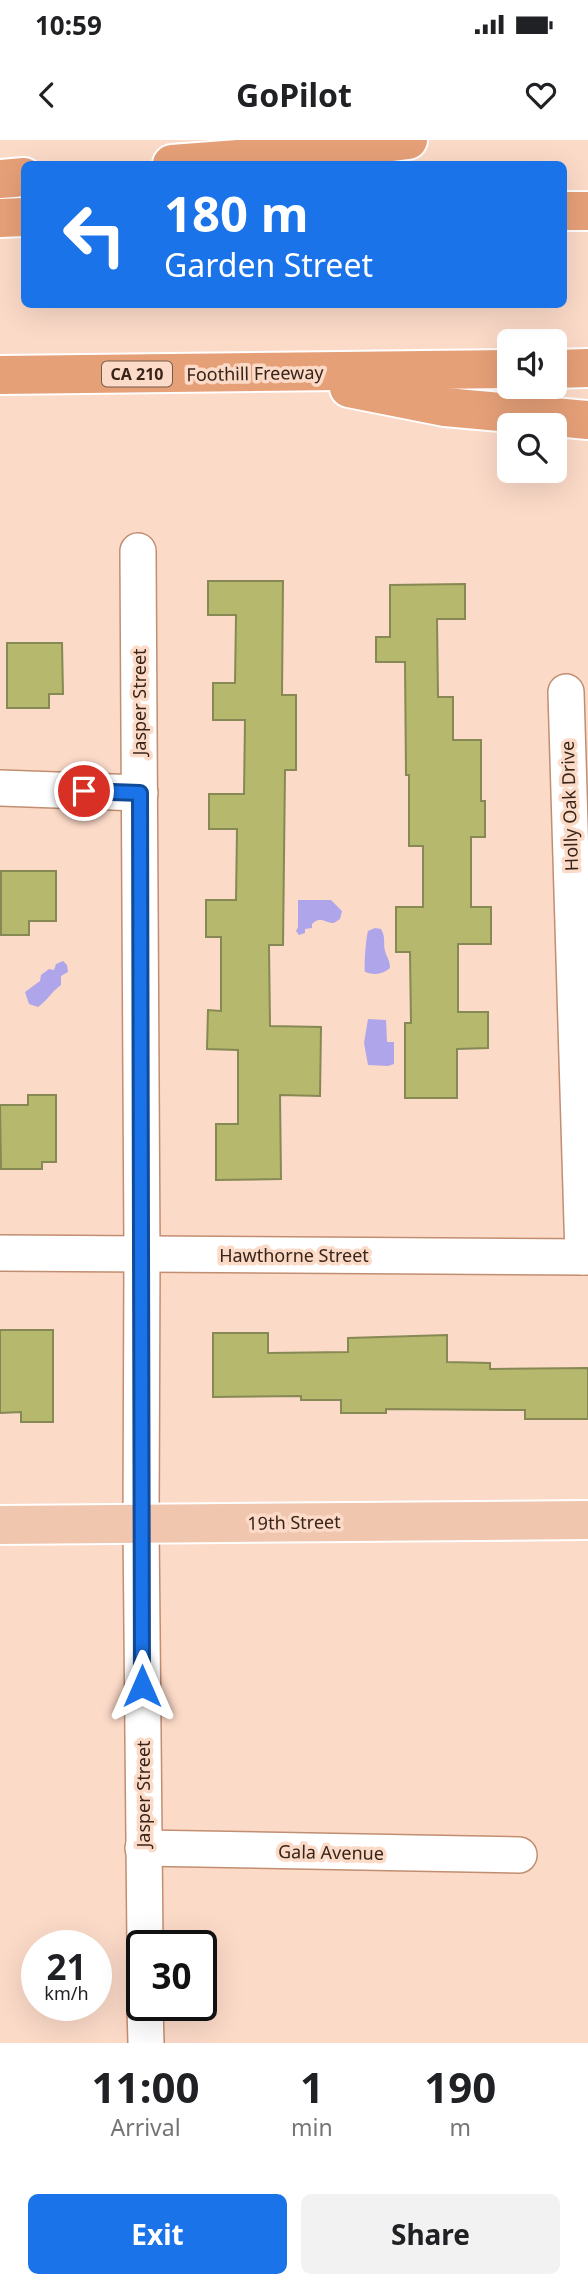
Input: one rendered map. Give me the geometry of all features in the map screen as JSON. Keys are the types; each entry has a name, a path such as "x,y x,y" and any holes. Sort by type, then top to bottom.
{"highway":[{"path":"211,161 290,155 408,140"},
{"path":"0,179 21,177"},
{"path":"567,211 588,211"},
{"path":"0,218 21,217"},
{"path":"567,369 588,368"},
{"name":"Foothill Freeway","path":"0,375 497,369"},
{"path":"275,373 445,407 588,420"}],"main road":[{"name":"19th Street","path":"0,1525 588,1520"}],"street":[{"name":"Jasper Street","path":"138,551 145,1930"},
{"name":"Holly Oak Drive","path":"566,692 585,1257"},
{"path":"0,788 140,793"},
{"name":"Hawthorne Street","path":"0,1253 585,1257"},
{"name":"Gala Avenue","path":"143,1848 519,1855"},
{"path":"145,2021 146,2043"}],"shaded area":[{"path":"298,900 331,900 342,911 340,919 334,923 318,920 312,924 312,928 305,929 305,933 299,935 296,931"},
{"path":"375,928 383,932 390,968 375,974 365,972 365,963 368,931"},
{"path":"63,961 68,972 61,976 61,985 38,1007 29,1004 25,992 40,981 41,975 49,969 54,970 56,964"},
{"path":"368,1019 386,1020 387,1042 394,1042 394,1064 368,1065 364,1043"}],"building":[{"path":"208,581 283,581 282,695 296,695 296,770 285,770 283,945 269,945 270,1026 321,1027 320,1096 280,1095 281,1179 216,1180 216,1124 238,1124 238,1050 207,1049 208,1010 221,1011 221,937 206,937 206,900 236,900 237,829 209,829 209,794 244,794 245,720 213,720 213,683 235,683 236,615 208,615"},
{"path":"465,584 465,619 437,619 438,697 453,697 453,740 481,740 481,801 485,801 485,837 471,837 471,907 491,907 491,944 458,944 458,1012 488,1012 488,1048 457,1049 457,1098 405,1098 405,1023 411,1023 410,952 396,952 396,907 423,907 423,846 409,846 405,662 376,662 376,637 390,637 390,585"},
{"path":"7,643 62,643 63,694 49,694 49,708 7,708"},
{"path":"1,871 56,871 56,921 29,921 29,935 1,935"},
{"path":"28,1095 56,1095 56,1162 42,1162 42,1169 1,1169 0,1105 28,1105"},
{"path":"0,1330 53,1330 53,1422 21,1422 21,1412 0,1413"},
{"path":"213,1333 268,1333 268,1353 348,1352 348,1338 447,1335 447,1362 490,1363 490,1369 588,1368 588,1419 525,1419 525,1410 386,1409 386,1413 341,1413 341,1400 301,1400 301,1396 213,1397"}],"route":[{"path":"84,791 140,793 142,1686"}]}
